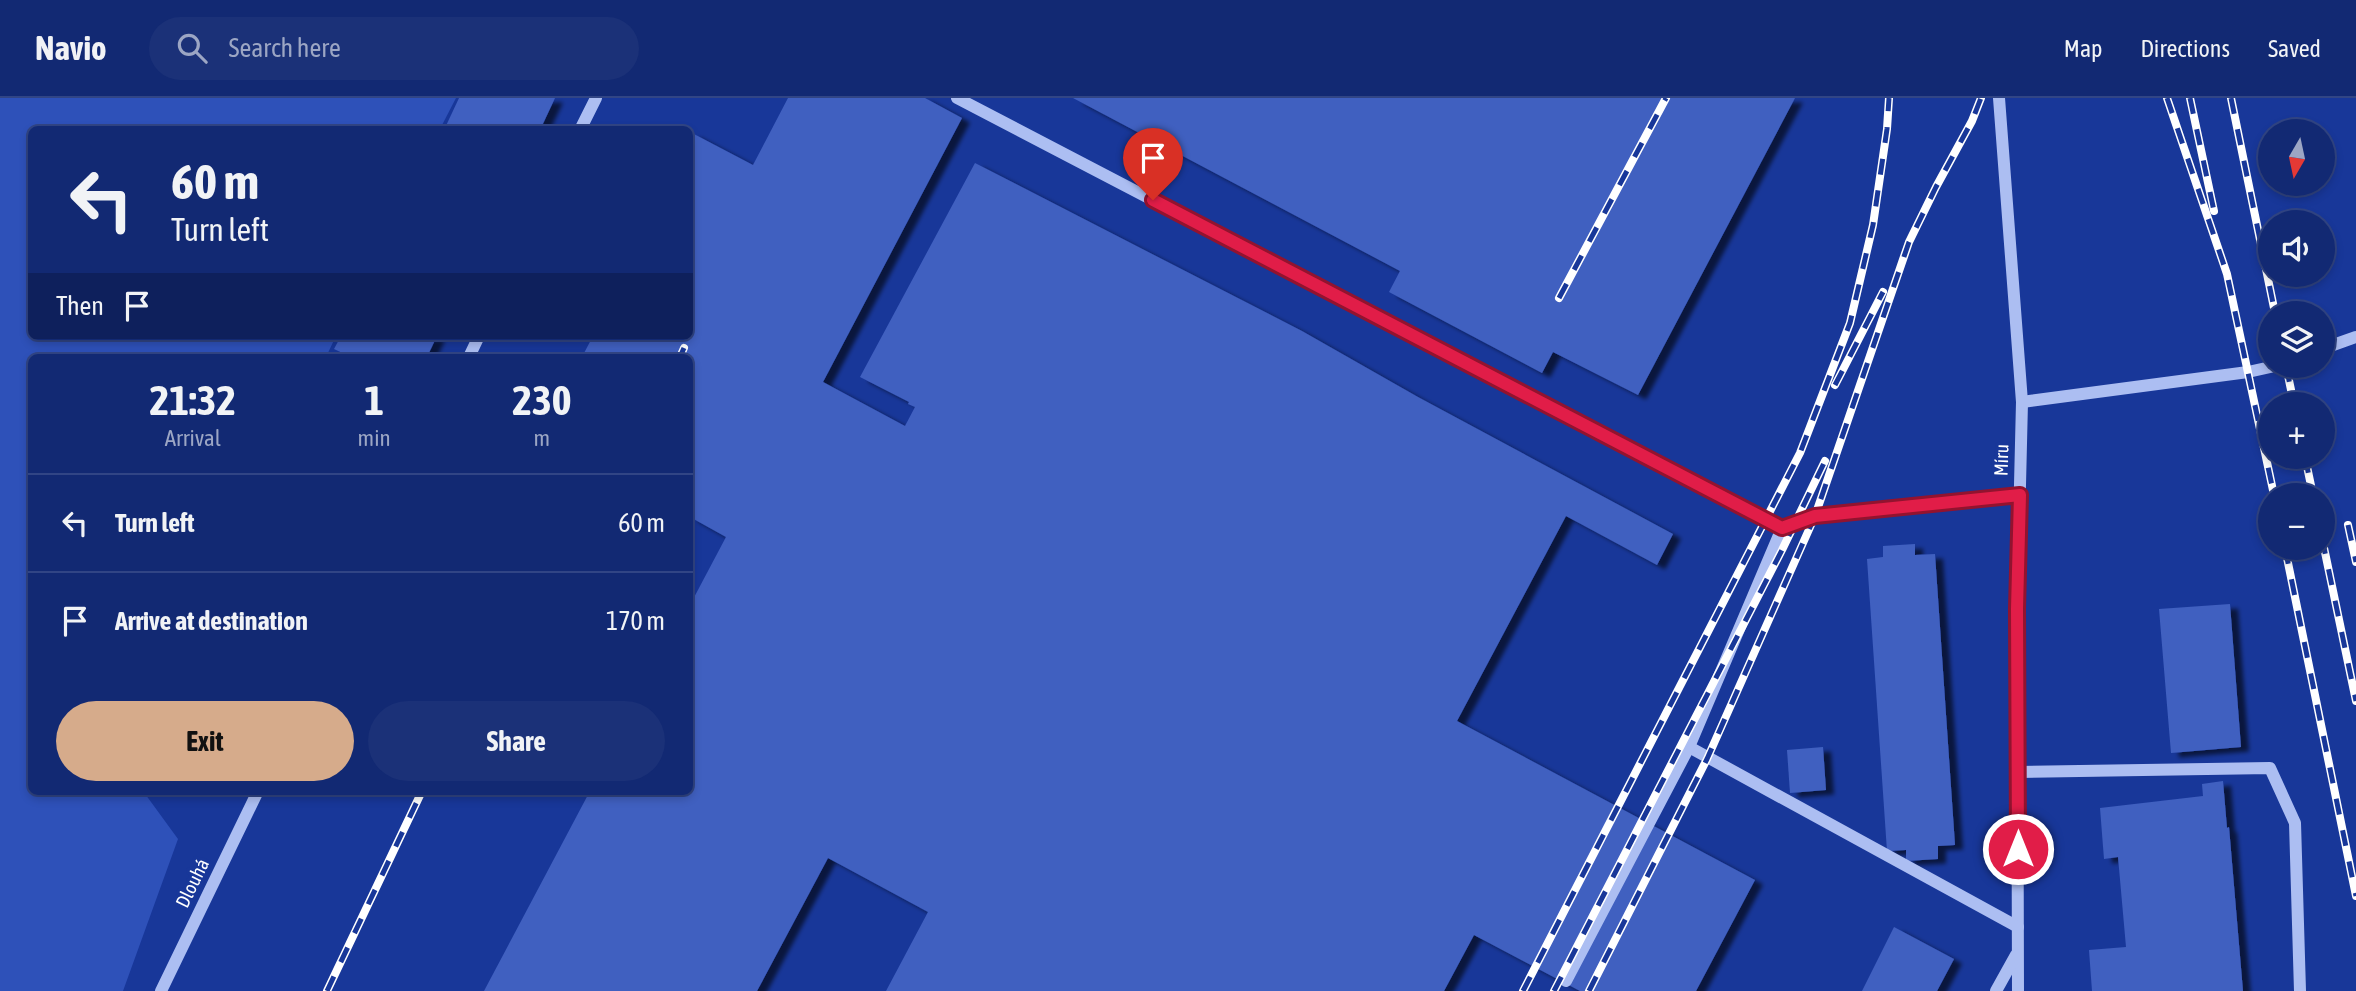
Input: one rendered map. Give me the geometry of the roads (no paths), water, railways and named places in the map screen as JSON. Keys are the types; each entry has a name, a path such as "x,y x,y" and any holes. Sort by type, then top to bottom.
{"street":[{"path":"582,126 596,98"},
{"path":"957,98 1782,528"},
{"name":"Míru","path":"1999,98 2022,401 2017,609 2018,991"},
{"path":"2335,344 2356,337"},
{"path":"2022,401 2258,369"},
{"path":"1566,981 1689,747 1782,528 1815,516 2020,495"},
{"path":"1689,747 2018,927"},
{"path":"2017,772 2270,768 2295,823 2300,991"},
{"name":"Dlouhá","path":"161,991 256,795"},
{"path":"1997,991 2017,952"}],"railway":[{"path":"1559,298 1666,98"},
{"path":"1523,991 1800,453 1850,323 1873,225 1889,98"},
{"path":"1589,991 1707,759 1815,516 1909,242 1972,121 1981,98"},
{"path":"2167,98 2227,274 2271,483"},
{"path":"2190,98 2214,211"},
{"path":"2231,98 2273,301"},
{"path":"1835,385 1883,292"},
{"path":"681,354 684,348"},
{"path":"2289,378 2291,392"},
{"path":"1554,991 1782,550 1825,461"},
{"path":"2308,469 2310,483"},
{"path":"2348,525 2356,562"},
{"path":"2287,560 2356,896"},
{"path":"2327,560 2356,701"},
{"path":"327,991 420,795"}]}
